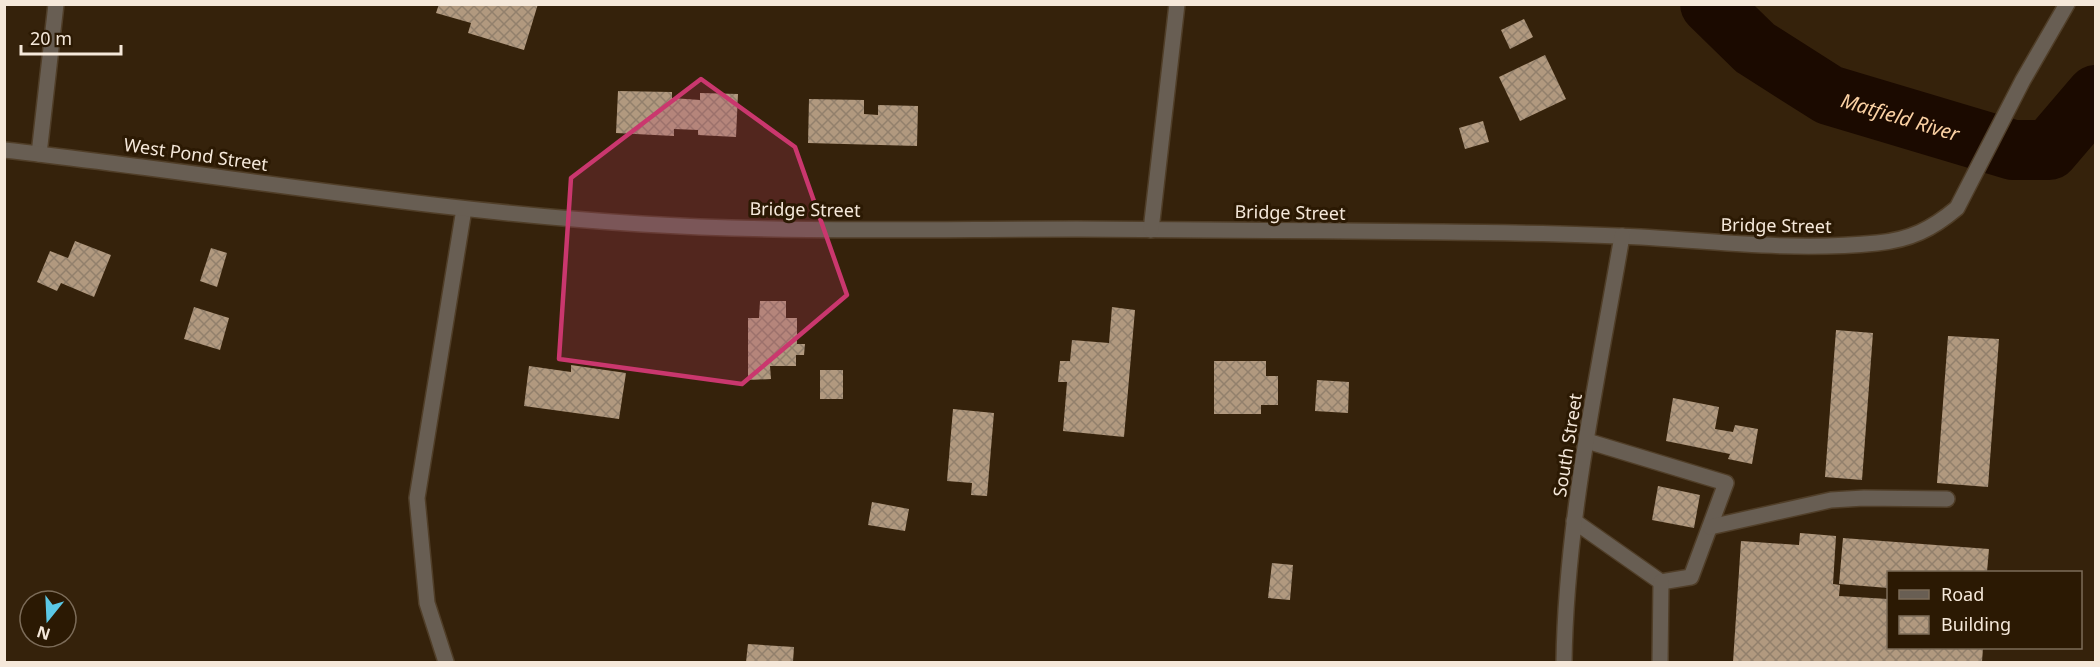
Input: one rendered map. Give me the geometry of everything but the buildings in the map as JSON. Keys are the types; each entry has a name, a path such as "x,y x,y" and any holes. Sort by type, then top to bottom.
{"street":[{"path":"39,154 56,4"},
{"path":"1151,230 1177,4"},
{"name":"Bridge Street","path":"383,199 644,224 714,227 1465,232 1622,236 1749,246 1893,242 1920,234 1941,222 1957,208 2032,63 2067,4"},
{"name":"West Pond Street","path":"4,150 383,199"},
{"path":"446,663 427,603 417,498 464,208"},
{"name":"South Street","path":"1564,663 1565,612 1574,521 1622,236"},
{"path":"1574,521 1661,582 1691,578 1726,483 1587,441"},
{"path":"1710,527 1831,500 1947,499"},
{"path":"1660,663 1661,582"}],"highlighted area":[{"path":"701,79 795,147 847,295 742,384 559,359 571,178"}],"waterway":[{"name":"Matfield River","path":"1710,4 1755,48 1829,95 2013,150 2049,150 2096,95"}]}
